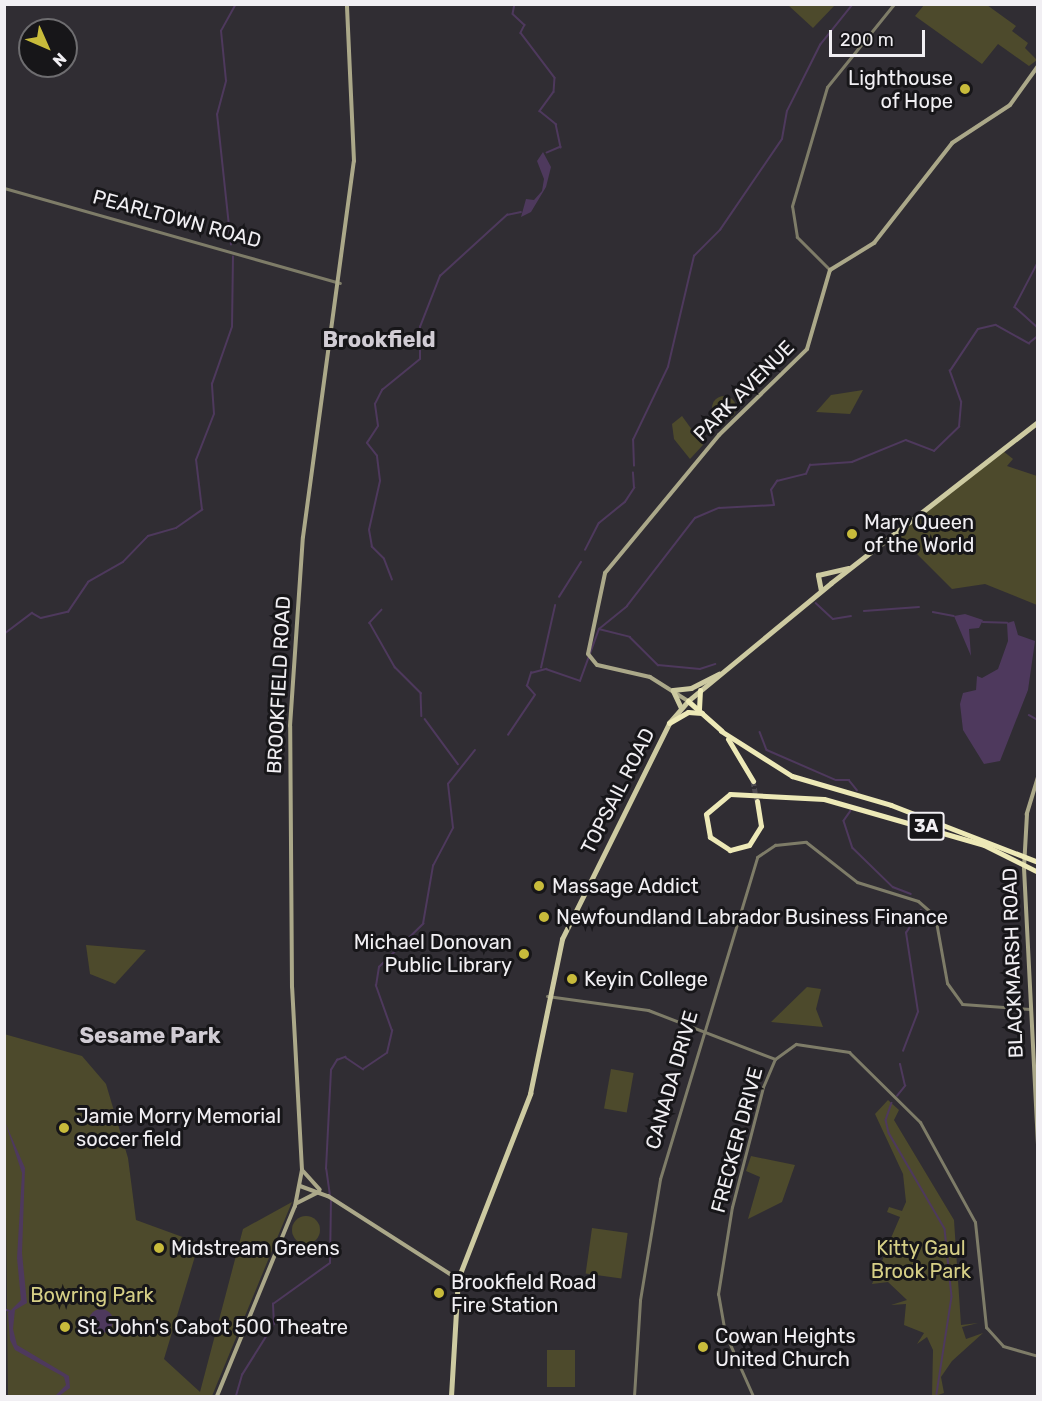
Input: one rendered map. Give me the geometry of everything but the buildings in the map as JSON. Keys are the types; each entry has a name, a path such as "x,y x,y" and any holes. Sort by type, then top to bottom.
{"highway":[{"path":"699,709 700,690"},
{"path":"688,700 721,731 753,781"},
{"path":"669,723 688,712 706,715"},
{"name":"3A","path":"721,731 781,771 1003,845 1038,862"},
{"name":"3A","path":"757,801 761,826 756,839 743,847 724,848 710,837 705,819 712,804 730,794 809,798 858,805 941,831 1002,852 1038,872"}],"main road":[{"name":"BROOKFIELD ROAD","path":"217,1396 295,1206 302,1167 292,987 290,726 303,537 340,283 355,130 347,4"},
{"path":"830,270 874,243 952,143 1010,105 1038,66"},
{"name":"PARK AVENUE","path":"673,690 637,672 593,662 588,654 607,570 719,435 807,349 830,270"},
{"name":"TOPSAIL ROAD","path":"451,1396 458,1279 530,1094 547,996 567,927 669,723 688,700 849,568 1038,422"},
{"path":"821,591 818,575 849,568"},
{"path":"673,690 691,688 721,673"},
{"path":"673,690 688,700"},
{"path":"673,690 681,707"},
{"name":"BLACKMARSH ROAD","path":"1038,777 1024,837 1024,878 1038,1149"},
{"path":"302,1167 322,1192 458,1279"},
{"path":"300,1186 322,1192"},
{"path":"295,1206 307,1194 322,1192"}],"street":[{"path":"830,270 792,228 795,192 827,87 894,4"},
{"name":"PEARLTOWN ROAD","path":"4,188 340,283"},
{"name":"CANADA DRIVE","path":"634,1396 633,1364 652,1218 702,1032 752,866 775,845 796,841 818,847 857,882 928,908 939,926 947,984 963,1004 1030,1009"},
{"path":"547,996 648,1010 775,1059"},
{"name":"FRECKER DRIVE","path":"753,1396 723,1327 718,1294 741,1170 775,1059 796,1044 837,1047 859,1059 892,1096 920,1122 972,1215 986,1326 1003,1346 1038,1356"}],"green space":[{"path":"788,5 835,5 813,28"},
{"path":"924,5 987,5 1016,26 1012,31 1028,43 1025,48 1037,60 1029,66 998,44 982,64 915,16"},
{"path":"863,390 850,414 816,412 831,395"},
{"path":"724,396 732,400 736,408 732,416 724,420 716,416 712,408 716,400"},
{"path":"682,416 703,445 690,459 674,439 672,424"},
{"path":"1003,451 1013,459 1007,466 1037,476 1037,605 985,584 952,589 898,535"},
{"name":"Sesame Park","path":"86,945 146,950 115,984 90,974"},
{"path":"807,987 821,989 816,1009 823,1027 771,1022"},
{"name":"Bowring Park","path":"4,1034 82,1056 106,1084 128,1158 136,1220 199,1243 164,1359 200,1392 243,1229 292,1202 212,1396 8,1396"},
{"path":"611,1069 634,1073 627,1112 604,1108"},
{"name":"Kitty Gaul Brook Park","path":"888,1100 899,1110 894,1120 954,1220 961,1325 978,1323 962,1327 966,1339 983,1333 952,1361 941,1377 944,1393 932,1396 933,1350 927,1337 917,1344 924,1333 904,1325 906,1304 891,1305 907,1300 888,1282 872,1284 888,1247 873,1241 888,1245 900,1217 887,1212 889,1207 902,1211 906,1202 903,1174 875,1114"},
{"path":"751,1156 795,1165 782,1202 748,1219 760,1177 746,1171"},
{"path":"306,1216 316,1220 320,1230 316,1240 306,1244 296,1240 292,1230 296,1220"},
{"path":"592,1228 628,1233 621,1279 586,1274"},
{"path":"547,1350 575,1350 575,1387 547,1387"}],"shaded area":[{"path":"543,152 551,167 546,187 531,212 521,217 526,199 534,200 542,191 544,179 537,161"},
{"path":"965,614 983,620 979,628 969,629 971,656 954,616"},
{"path":"1014,621 1018,635 1035,641 1028,690 1000,761 984,764 963,730 960,704 963,693 976,690 977,676 982,678 998,669 1008,641 1007,623"},
{"path":"5,1122 25,1168 22,1253 27,1303 15,1310 13,1329 17,1345 69,1376 70,1388 59,1396 55,1396 66,1385 64,1377 15,1350 10,1340 8,1313 21,1300 17,1258 22,1173"},
{"path":"101,1309 106,1310 112,1316 112,1326 106,1332 101,1333 96,1332 90,1326 89,1321 90,1316 96,1310"}],"waterway":[{"path":"231,245 217,115 226,81 221,31 236,4"},
{"path":"486,4 496,4"},
{"path":"515,4 513,14 525,25 521,33 555,78 554,92 540,111 556,124 561,147 547,153"},
{"path":"634,466 633,440 668,367 694,256 720,230 782,139 787,111 820,45 853,4"},
{"path":"392,580 384,559 372,547 369,530 380,481 377,456 367,443 378,426 375,404 382,390 420,359 420,327 440,276 507,215 521,212"},
{"path":"4,634 32,613 41,618 68,612 88,582 123,562 148,536 176,528 202,510 196,460 214,414 212,384 232,327 233,257"},
{"path":"1038,263 1015,307 1038,328"},
{"path":"508,735 535,695 527,686 531,673 546,669 580,681 599,629 627,606 695,518 719,508 774,505 771,490 777,481 806,474 810,465 852,462 906,440 934,451 959,427 961,402 950,371 978,329 996,325 1029,343 1038,336"},
{"path":"585,550 599,523 625,502 634,488 633,473"},
{"path":"559,597 581,562"},
{"path":"816,603 833,619 851,616"},
{"path":"541,668 555,606"},
{"path":"864,611 919,607"},
{"path":"382,610 370,623 395,667 421,693 422,716"},
{"path":"933,612 954,616"},
{"path":"983,622 1007,623"},
{"path":"599,629 630,637 658,665 700,669 715,664"},
{"path":"1029,715 1038,720"},
{"path":"425,719 458,764"},
{"path":"760,732 767,750 836,780 849,780 857,790"},
{"path":"330,1196 326,1169 331,1070 337,1060 345,1057 363,1069 387,1053 392,1031 376,986 379,967 423,924 433,866 453,828 448,784 475,750"},
{"path":"851,811 844,821 853,848 893,887 911,894"},
{"path":"903,1051 918,1012 906,933 921,910"},
{"path":"897,1096 905,1086 900,1065"},
{"path":"892,1103 886,1120 889,1133 945,1229 952,1297 937,1394"},
{"path":"236,1396 242,1375 274,1324 273,1304 330,1263 331,1201"},
{"path":"4,1309 10,1311"}],"tunnel":[{"path":"753,781 757,801"}],"place":[{"name":"Lighthouse of Hope","path":"965,89"},
{"name":"Mary Queen of the World","path":"852,534"},
{"name":"Massage Addict","path":"539,886"},
{"name":"Newfoundland Labrador Business Finance","path":"544,917"},
{"name":"Michael Donovan Public Library","path":"524,954"},
{"name":"Keyin College","path":"572,979"},
{"name":"Jamie Morry Memorial soccer field","path":"64,1128"},
{"name":"Midstream Greens","path":"159,1248"},
{"name":"Brookfield Road Fire Station","path":"439,1293"},
{"name":"St. John's Cabot 500 Theatre","path":"65,1327"},
{"name":"Cowan Heights United Church","path":"703,1347"}],"district":[{"name":"Brookfield","path":"379,340"},
{"name":"Sesame Park","path":"150,1036"}]}
